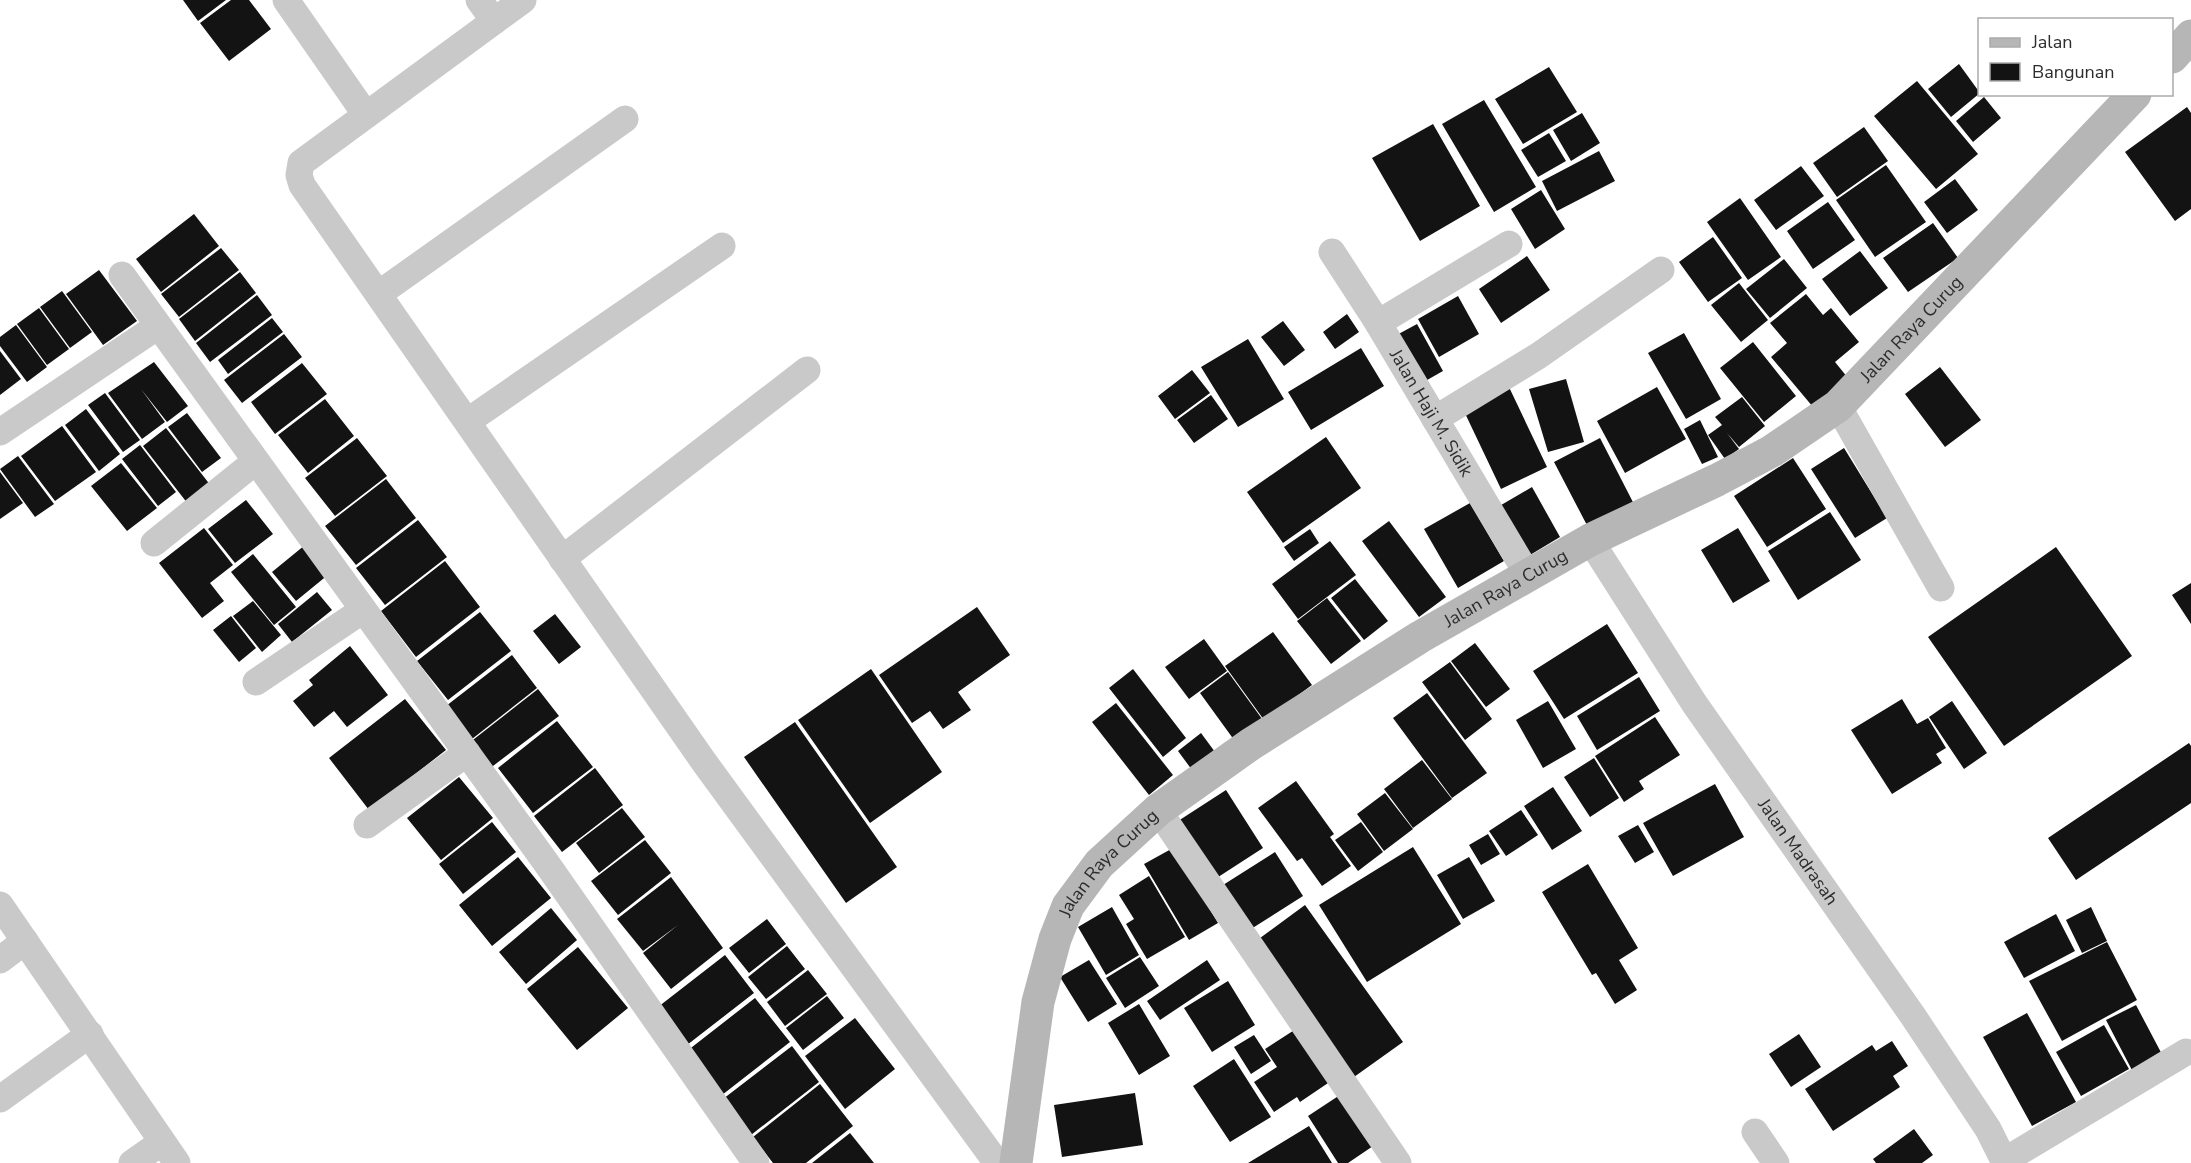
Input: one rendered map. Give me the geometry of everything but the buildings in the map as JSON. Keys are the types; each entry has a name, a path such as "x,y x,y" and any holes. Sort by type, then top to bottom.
{"main road":[{"path":"2173,56 2191,36"},
{"name":"Jalan Raya Curug","path":"1016,1163 1038,1002 1055,939 1068,906 1098,864 1158,810 1251,744 1420,637 1590,540 1736,471 1772,451 1838,406 2133,96"}],"street":[{"path":"286,0 366,116"},
{"path":"523,0 487,11 366,116 302,163 299,175 302,185 380,293 562,560 704,762 997,1163"},
{"path":"380,293 625,119"},
{"path":"1378,323 1509,244"},
{"path":"468,421 722,246"},
{"name":"Jalan Haji M. Sidik","path":"1332,252 1378,323 1528,575"},
{"path":"1435,419 1538,356 1661,270"},
{"path":"122,275 467,753 756,1163"},
{"path":"0,432 158,326"},
{"path":"562,560 807,370"},
{"path":"1838,406 1941,588"},
{"path":"154,543 256,461"},
{"name":"Jalan Madrasah","path":"1590,540 1694,703 1913,1016 1988,1129 2005,1162"},
{"path":"256,682 363,610"},
{"path":"367,825 467,753"},
{"path":"1158,810 1398,1163"},
{"path":"0,905 170,1152 132,1163"},
{"path":"0,960 25,942"},
{"path":"0,1099 90,1034"},
{"path":"2005,1162 2186,1052"},
{"path":"1755,1132 1776,1163"}]}
